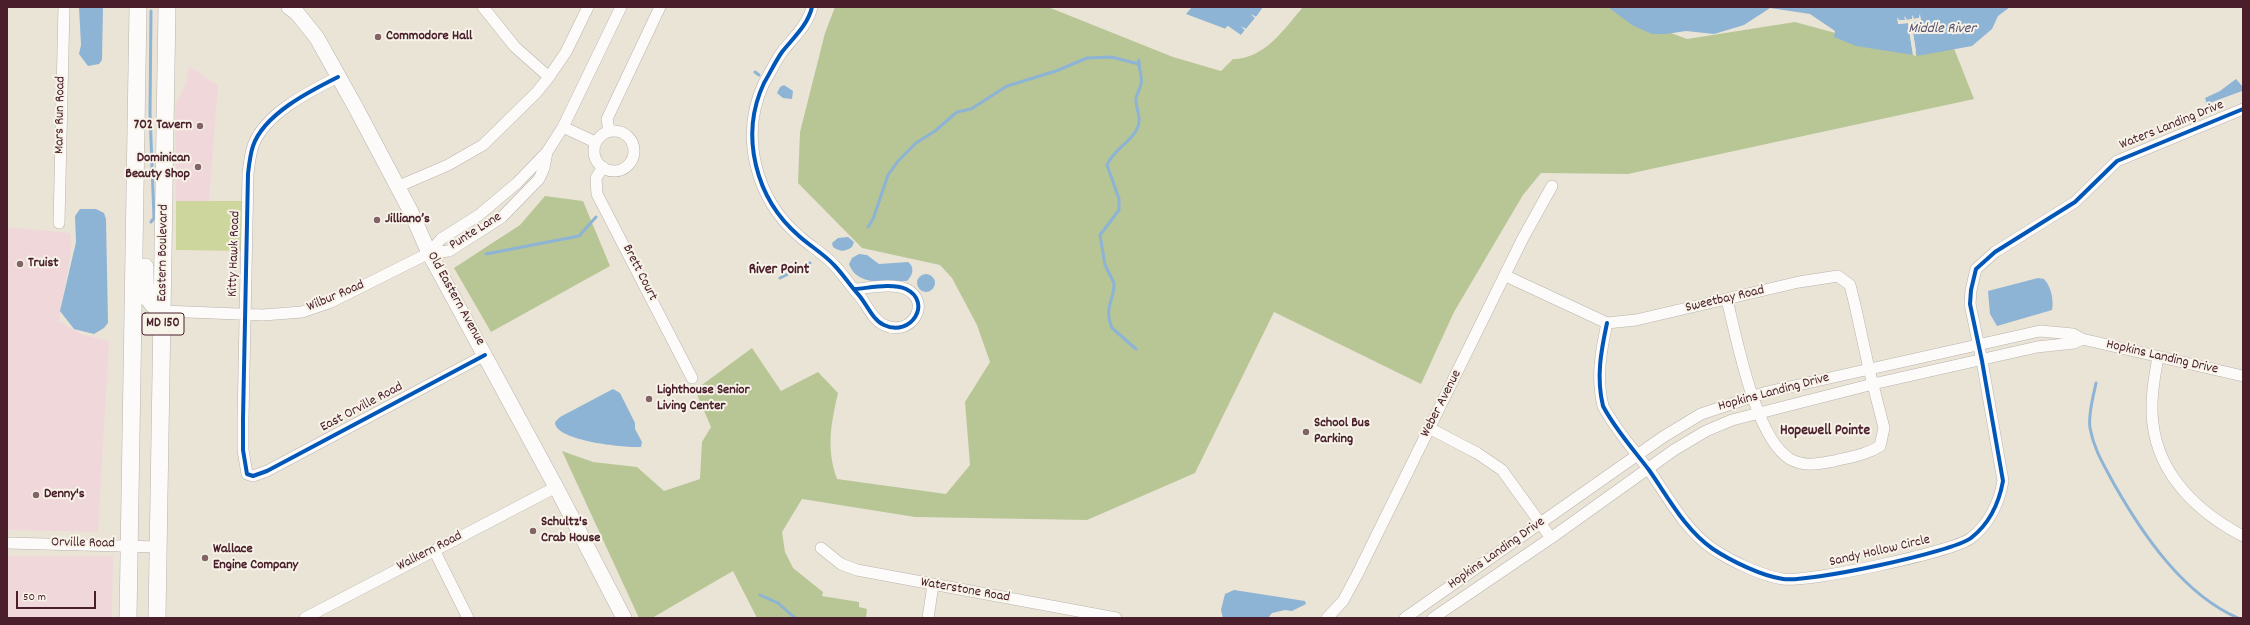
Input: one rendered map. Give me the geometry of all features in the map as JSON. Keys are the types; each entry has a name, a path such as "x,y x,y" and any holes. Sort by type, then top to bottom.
{"main road":[{"name":"Eastern Boulevard","path":"128,618 138,7"},
{"name":"Eastern Boulevard","path":"157,618 167,7"},
{"path":"167,40 180,7"},
{"path":"136,202 144,230 146,294 151,304 163,311"}],"street":[{"name":"Mars Run Road","path":"59,222 64,7"},
{"name":"Old Eastern Avenue","path":"289,7 297,13 317,38 624,618"},
{"path":"483,7 514,47 549,78"},
{"path":"397,187 448,165 483,145 536,93 549,78 566,52 588,7"},
{"name":"Punte Lane","path":"430,253 441,239 479,214 517,184 547,152 563,127 622,7"},
{"path":"609,131 607,119 660,7"},
{"path":"812,7 799,32 782,53 770,72 758,97 752,124 752,144 761,186 777,214 798,236 834,265 855,290 878,322 884,326 900,328 910,324 917,316 918,305 913,295 905,289 892,287 855,290"},
{"name":"Kitty Hawk Road","path":"247,474 243,450 244,315 248,174 253,145 270,123 286,107 338,77"},
{"name":"Waters Landing Drive","path":"1982,361 1970,304 1971,290 1976,269 1985,259 2076,202 2117,160 2243,109"},
{"path":"563,127 595,142"},
{"path":"609,131 624,133 630,138 634,152 632,160 621,170 613,171 603,167 595,159 595,142 603,133 609,131"},
{"name":"Punte Lane","path":"430,253 449,251 502,217 540,179 547,152"},
{"name":"Brett Court","path":"603,167 596,178 597,194 692,378"},
{"name":"Weber Avenue","path":"1327,618 1343,601 1552,186"},
{"name":"Wilbur Road","path":"163,311 244,315 302,312 316,308 430,253"},
{"path":"1506,276 1607,323"},
{"name":"Sweetbay Road","path":"1607,323 1636,320 1799,282 1838,276 1850,285 1884,428 1880,446 1871,452 1816,464 1799,463 1782,454 1771,441 1759,413 1727,300"},
{"name":"Sandy Hollow Circle","path":"1607,323 1600,359 1598,385 1603,406 1608,414 1697,536 1714,550 1763,575 1784,579 1814,578 1949,548 1970,538 1986,523 2000,496 2003,481 1982,361"},
{"name":"Hopkins Landing Drive","path":"1404,618 1541,524 1663,437 1701,414 1753,396 2040,331 2073,334 2082,339 2243,376"},
{"name":"Hopkins Landing Drive","path":"1433,618 1551,538 1647,468 1706,431 1732,420 1873,384 1982,361 2037,347 2074,343 2082,339"},
{"name":"East Orville Road","path":"247,474 253,476 267,471 485,355"},
{"path":"2158,357 2152,400 2153,424 2158,447 2168,470 2184,493 2201,510 2223,526 2243,536"},
{"path":"1429,428 1477,453 1502,470 1551,538"},
{"name":"Walkern Road","path":"308,617 556,487"},
{"name":"Orville Road","path":"7,543 130,545 159,547"},
{"name":"Waterstone Road","path":"821,548 841,564 857,570 933,585 1051,612 1116,618"},
{"path":"434,550 468,618"},
{"path":"928,618 933,585"}],"shaded area":[{"path":"189,66 218,86 209,201 176,201 175,106 186,83"},
{"path":"7,227 70,233 72,244 59,321 81,334 109,341 98,532 7,530"},
{"path":"7,556 113,556 112,618 7,618"}],"green space":[{"path":"835,7 1048,7 1173,57 1221,71 1233,59 1244,58 1255,54 1273,41 1303,7 1612,7 1631,18 1687,39 1795,22 1906,52 1953,46 1974,99 1628,174 1541,173 1523,195 1454,312 1421,384 1274,312 1195,473 1087,520 915,517 802,499 782,532 785,552 793,568 823,592 822,596 859,602 859,607 867,609 866,618 757,618 733,571 652,618 639,618 562,451 593,462 637,467 664,491 700,479 702,442 711,427 695,390 752,348 781,391 818,372 838,393 833,415 831,436 832,457 837,479 946,494 970,465 965,402 990,362 977,325 952,278 940,265 862,248 798,183 800,132 825,33"},
{"path":"545,196 583,201 610,266 491,332 454,268 520,225"},
{"path":"176,201 243,201 241,251 176,250"}],"water":[{"path":"79,7 103,7 102,60 99,64 88,66 79,54 81,45"},
{"path":"1192,7 1264,7 1256,17 1251,14 1255,18 1246,29 1241,27 1245,30 1241,35 1228,26 1226,29 1186,14"},
{"name":"Middle River","path":"1608,7 2010,7 1998,16 1992,29 1972,46 1917,56 1911,22 1921,21 1919,14 1919,18 1913,19 1913,15 1912,19 1906,20 1905,16 1905,20 1899,20 1898,24 1908,23 1913,55 1856,46 1834,37 1835,31 1810,14 1770,8 1744,25 1714,34 1686,31 1666,34 1652,34 1632,25"},
{"path":"2236,79 2242,86 2242,91 2207,104 2205,98 2220,91"},
{"path":"784,85 793,91 792,99 783,98 777,93 780,87"},
{"path":"80,209 96,209 104,213 106,219 108,323 104,328 94,334 74,329 60,311 76,242 75,216"},
{"path":"848,237 854,242 852,247 842,251 833,247 832,243 838,238"},
{"path":"859,254 867,255 879,264 908,262 912,266 912,274 907,281 882,282 866,279 853,271 849,264 852,258"},
{"path":"926,274 932,277 935,283 932,289 926,292 920,289 917,283 920,277"},
{"path":"2038,278 2044,279 2050,289 2053,306 2052,310 1997,326 1990,314 1988,291"},
{"path":"613,389 620,393 635,423 635,429 642,442 641,447 607,445 578,439 558,429 555,422 560,417"},
{"path":"1234,590 1305,601 1306,604 1292,611 1285,610 1272,613 1268,618 1223,618 1221,610 1225,594"}],"pier":[{"path":"1263,7 1265,8 1243,36 1241,35 1245,30 1241,26 1246,29 1255,18 1251,14 1256,17"},
{"path":"1920,14 1921,21 1912,23 1916,56 1913,55 1908,23 1898,24 1897,17 1900,21 1905,20 1904,16 1907,20 1912,19 1913,15 1914,19 1919,18"},
{"path":"1227,26 1240,35 1228,28 1227,30 1225,29"}],"waterway":[{"path":"151,11 150,113 154,218 151,222"},
{"path":"868,227 873,219 888,175 898,161 916,143 935,131 957,112 971,109 1007,86 1056,71 1087,58 1111,57 1139,64"},
{"path":"1136,349 1112,328 1109,309 1114,283 1105,265 1100,235 1119,210 1119,199 1107,165 1113,155 1134,134 1138,125 1139,119 1136,99 1141,81 1139,60"},
{"path":"755,72 759,75"},
{"path":"486,254 579,236 596,217"},
{"path":"780,278 810,263"},
{"path":"2096,383 2091,406 2090,428 2100,457 2125,503 2151,542 2182,579 2218,607 2238,618"},
{"path":"760,595 778,603 795,618"}],"cycle path":[{"path":"812,7 804,25 782,52 764,83 757,103 753,124 753,145 756,166 762,185 772,204 784,221 799,236 826,257 837,268 880,323 894,328 903,327 910,323 918,310 918,302 914,295 906,289 894,286 855,289"},
{"path":"338,77 314,89 277,114 259,134 251,153 248,174 243,419 243,450 247,474 253,476 267,471 485,355"},
{"path":"1607,323 1600,364 1600,385 1603,406 1619,431 1649,470 1685,523 1703,541 1720,554 1766,575 1783,579 1797,579 1879,565 1959,544 1971,538 1988,520 1996,505 2003,481 1982,361 1970,304 1971,290 1976,269 1995,252 2075,202 2117,161 2243,109"}],"place":[{"name":"Commodore Hall","path":"378,37"},
{"name":"702 Tavern","path":"200,126"},
{"name":"Dominican Beauty Shop","path":"198,167"},
{"name":"Jilliano’s","path":"377,220"},
{"name":"Truist","path":"20,264"},
{"name":"Lighthouse Senior Living Center","path":"649,399"},
{"name":"School Bus Parking","path":"1306,432"},
{"name":"Denny's","path":"36,495"},
{"name":"Schultz's Crab House","path":"533,531"},
{"name":"Wallace Engine Company","path":"205,558"}],"district":[{"name":"River Point","path":"779,271"},
{"name":"Hopewell Pointe","path":"1825,432"}]}
